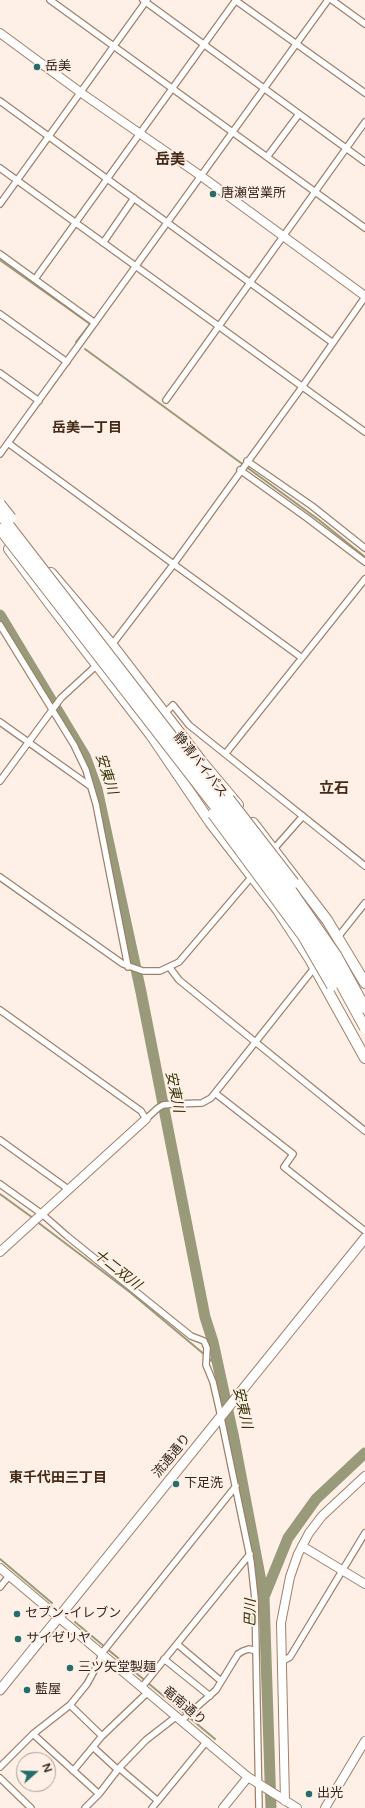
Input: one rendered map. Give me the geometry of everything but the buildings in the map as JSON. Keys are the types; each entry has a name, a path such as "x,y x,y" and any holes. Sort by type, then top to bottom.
{"highway":[{"path":"0,504 48,568 67,601"},
{"path":"0,511 112,645 164,714 274,849 323,914 365,983"},
{"name":"静清バイパス","path":"0,514 185,753 317,927 336,955 365,1008"},
{"name":"静清バイパス","path":"0,529 138,706 306,926 328,960 365,1028"},
{"path":"0,535 29,566"},
{"path":"0,535 50,604 151,735 210,822 294,934 315,967 365,1058"},
{"path":"138,706 153,733 302,936 332,986 365,1051"},
{"path":"185,753 218,786 242,814 322,923 365,1001"}],"main road":[{"name":"流通通り","path":"0,1690 365,1238"}],"street":[{"path":"50,0 365,228"},
{"path":"35,279 236,0 365,93"},
{"path":"0,454 328,0"},
{"path":"332,0 365,24"},
{"path":"0,204 145,1 365,162"},
{"path":"0,33 80,92 283,235 365,296 302,387 240,470 173,565 97,665 60,698 0,781"},
{"path":"0,101 333,343"},
{"path":"267,157 299,114"},
{"path":"166,400 365,122"},
{"path":"0,168 365,432"},
{"path":"102,243 134,198"},
{"path":"0,254 95,323"},
{"path":"0,314 67,362"},
{"path":"0,373 39,401"},
{"path":"8,443 302,658"},
{"path":"247,461 312,506 365,548"},
{"path":"240,470 365,562"},
{"path":"226,754 365,579"},
{"path":"0,625 74,745 86,770 96,804 128,967"},
{"path":"164,714 173,705 189,725 365,866"},
{"path":"0,722 91,786"},
{"path":"0,877 109,956 128,967 142,971 160,971 170,968 180,962 303,816"},
{"path":"338,937 365,903"},
{"path":"0,1252 158,1108 172,1104 202,1103 208,1101 315,967"},
{"path":"170,968 179,980 365,1131"},
{"path":"0,1010 141,1111 146,1119"},
{"path":"215,1093 293,1154 284,1167 365,1231"},
{"path":"0,1140 68,1190"},
{"path":"0,1184 38,1218 67,1236 191,1336 204,1341 207,1348 206,1365 213,1382 222,1415 250,1554 255,1599 259,1808"},
{"path":"284,1803 281,1623 284,1601 290,1577 302,1546 309,1533 322,1516 365,1476"},
{"path":"0,1767 33,1734 70,1705 86,1684 99,1662 102,1653 236,1486"},
{"path":"281,1662 290,1657 365,1533"},
{"path":"302,1546 365,1584"},
{"path":"73,1771 102,1736 145,1689 164,1659 250,1554"},
{"name":"竜南通り","path":"0,1568 248,1776 284,1803 297,1808"},
{"path":"0,1587 9,1576"},
{"path":"177,1644 221,1681"},
{"path":"85,1808 99,1794 118,1769 146,1740 210,1696 238,1654 249,1650 256,1651"},
{"path":"164,1659 210,1696"},
{"path":"70,1705 102,1736"},
{"path":"33,1734 99,1794"},
{"path":"152,1808 207,1741"},
{"path":"325,1808 365,1741"},
{"path":"93,1747 158,1801"},
{"path":"223,1808 248,1776"},
{"path":"0,1778 31,1808"}],"waterway":[{"path":"0,260 90,324 76,342"},
{"path":"85,349 319,520 365,557"},
{"name":"安東川","path":"0,615 85,756 97,789 141,992 205,1317 213,1342 234,1439 264,1597"},
{"name":"十二双川","path":"0,1194 33,1218"},
{"name":"十二双川","path":"36,1221 131,1293 205,1355"},
{"name":"十二双川","path":"208,1358 218,1366"},
{"name":"巴川","path":"271,1808 264,1597 288,1538 316,1499 365,1453"},
{"path":"0,1559 52,1603"},
{"path":"75,1622 215,1739"}],"place":[{"name":"岳美","path":"37,67"},
{"name":"唐瀬営業所","path":"213,194"},
{"name":"下足洗","path":"176,1484"},
{"name":"セブン-イレブン","path":"17,1614"},
{"name":"サイゼリヤ","path":"18,1639"},
{"name":"三ツ矢堂製麺","path":"70,1668"},
{"name":"藍屋","path":"27,1690"},
{"name":"出光","path":"309,1794"}],"district":[{"name":"岳美","path":"170,160"},
{"name":"岳美一丁目","path":"87,428"},
{"name":"立石","path":"334,789"},
{"name":"東千代田三丁目","path":"58,1478"}]}
